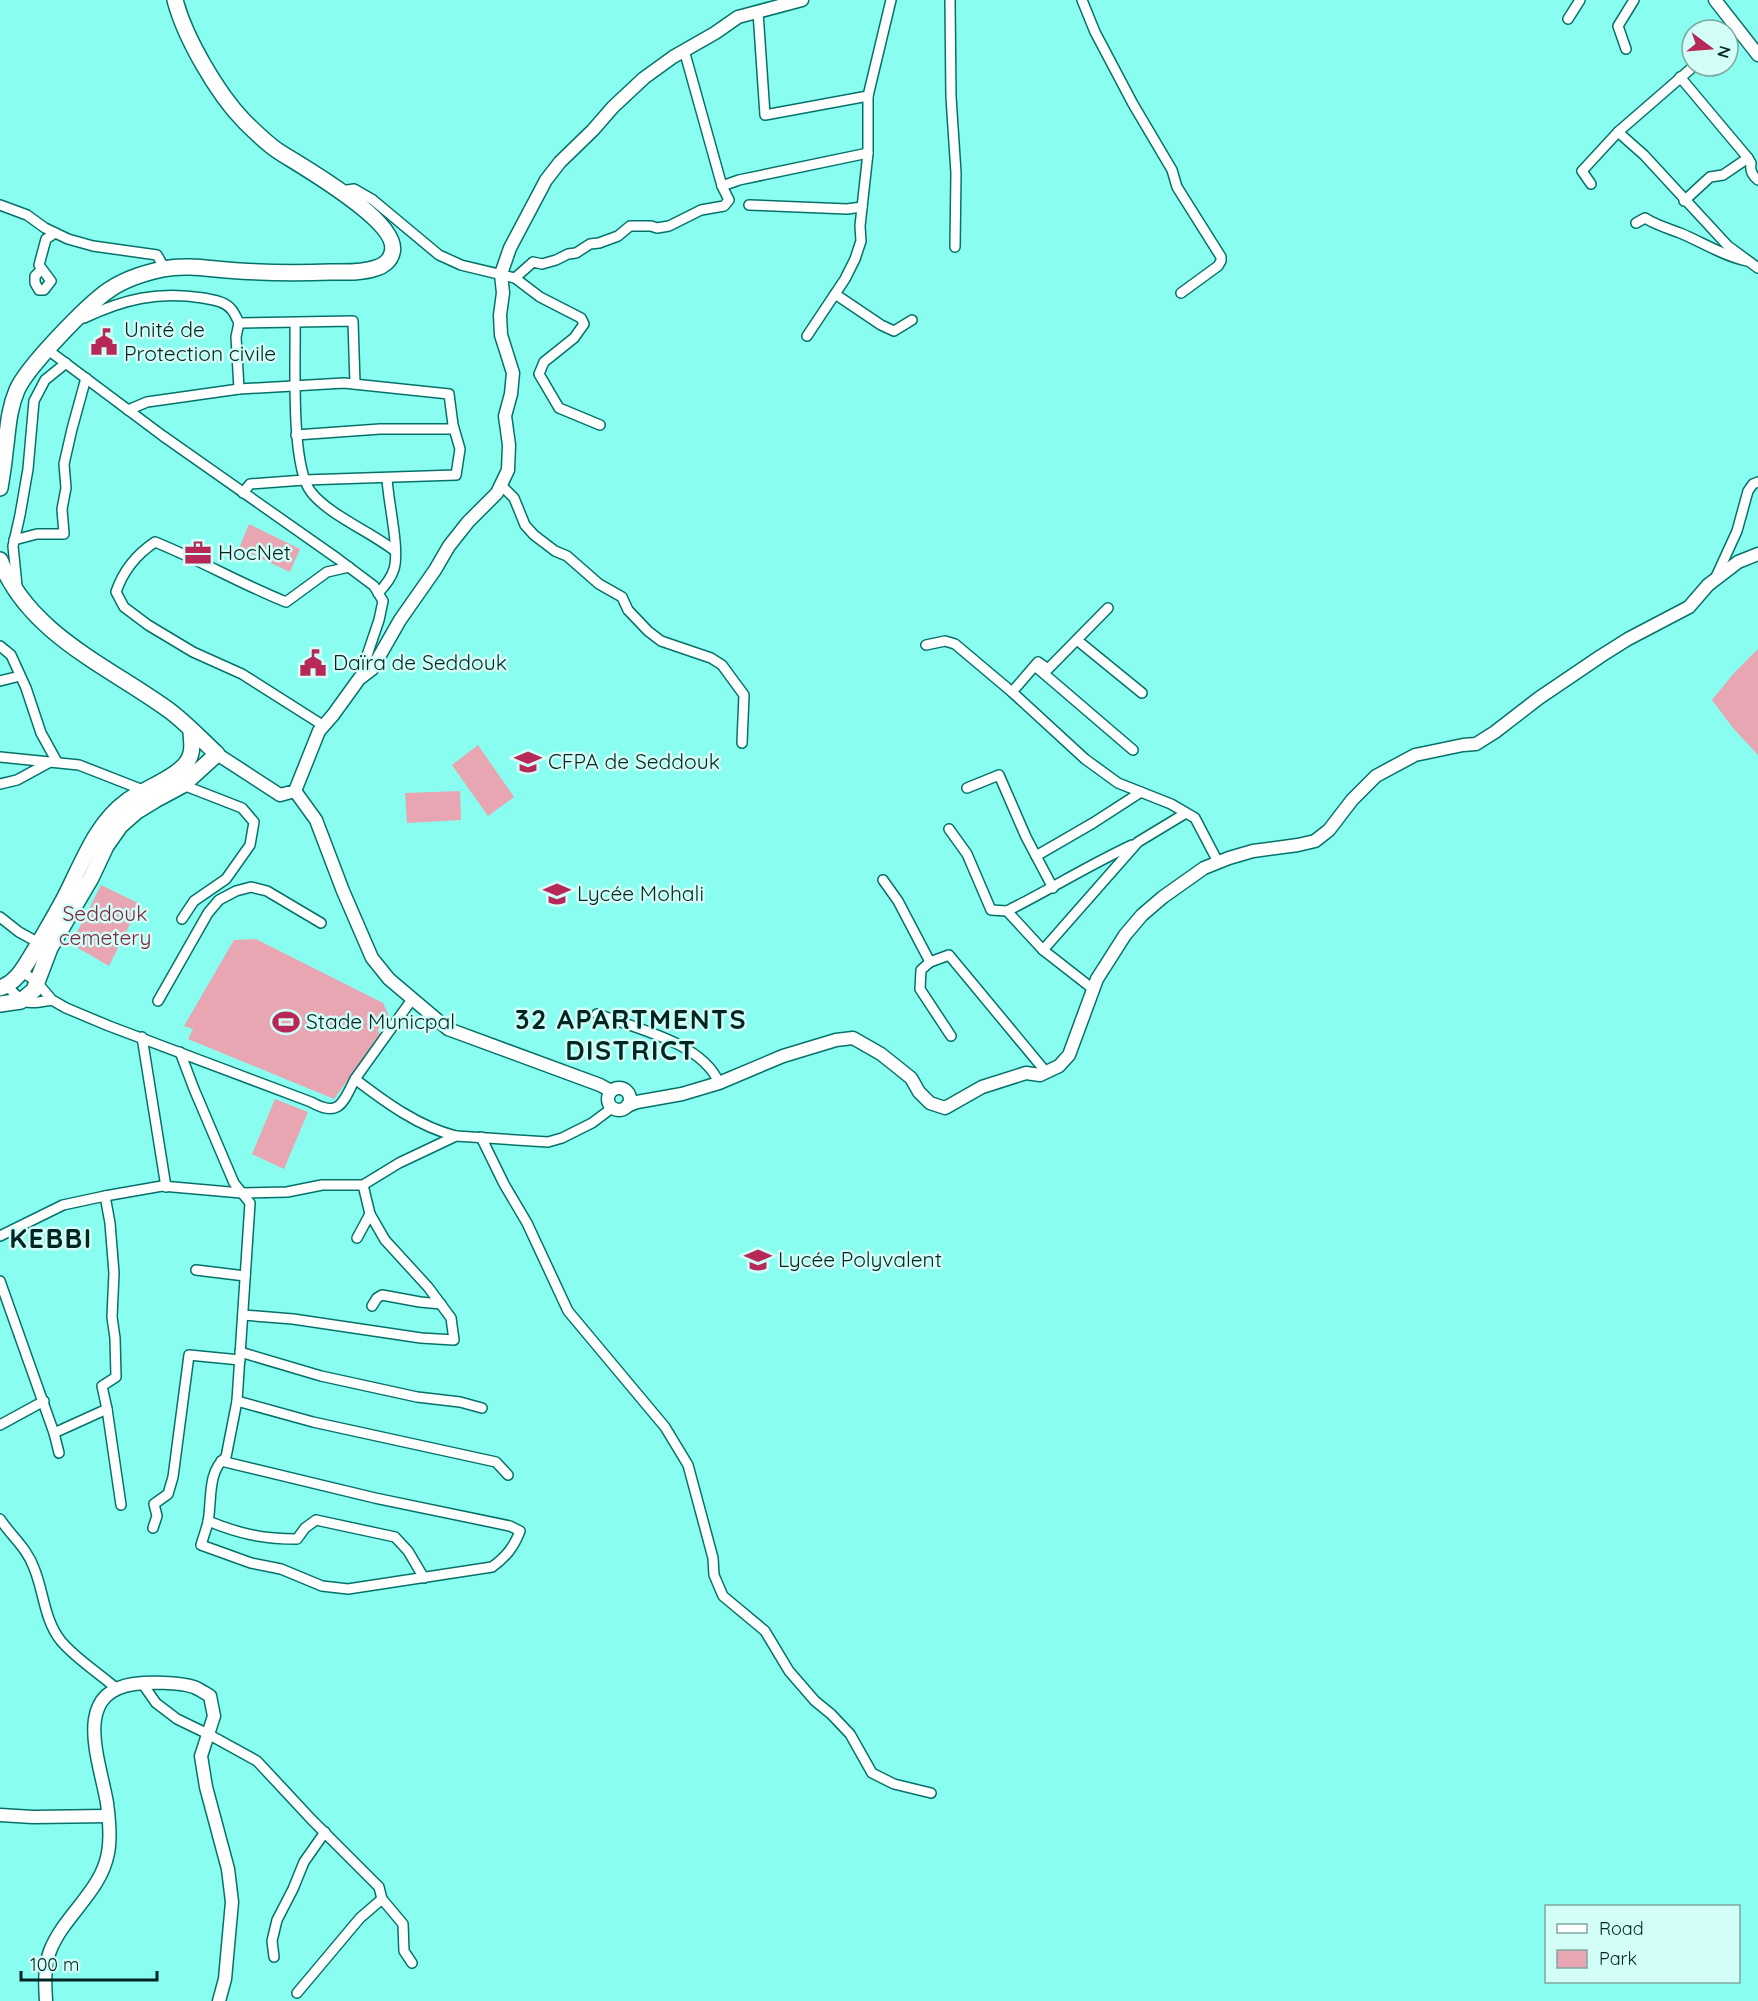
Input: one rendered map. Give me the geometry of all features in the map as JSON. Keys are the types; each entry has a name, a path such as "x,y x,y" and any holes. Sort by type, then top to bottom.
{"main road":[{"path":"0,488 6,451 7,424 17,389 31,369 73,323 108,291 128,280 165,269 200,267 288,273 358,271 376,269 392,255 390,237 378,222 341,191 278,151 242,119 225,97 194,47 175,0"},
{"path":"0,560 4,571 34,613 65,641 170,711 217,754 183,785 137,811 120,826 106,846 91,878 50,948 34,990 21,1001 0,1004"},
{"path":"3,987 22,972 53,921 92,843 108,820 124,803 143,790 178,772 189,760 192,753 191,730"}],"street":[{"path":"295,791 319,731 359,679 372,669 400,620 449,546 468,522 497,493 508,470 509,445 505,416 511,394 513,373 501,335 500,315 503,293 501,274 510,249 546,180 560,162 644,78 738,17 802,0"},
{"path":"807,336 845,279 861,241 868,153 868,96 891,0"},
{"path":"950,0 951,97 956,173 955,247"},
{"path":"1082,0 1095,32 1133,104 1172,170 1177,187 1221,257 1218,266 1180,293"},
{"path":"1568,19 1580,0"},
{"path":"1626,50 1618,26 1634,0"},
{"path":"1715,0 1724,18"},
{"path":"758,12 765,115 868,96"},
{"path":"1740,40 1758,55"},
{"path":"514,278 533,262 542,264 576,253 590,244 618,236 630,226 657,228 669,226 701,210 724,206 729,200 722,186 684,50"},
{"path":"1591,184 1582,171 1618,132 1680,77"},
{"path":"1681,78 1748,158 1753,176 1758,180"},
{"path":"1618,132 1644,155 1684,201 1728,246 1758,268"},
{"path":"722,186 739,180 868,153"},
{"path":"1684,201 1710,177 1723,175 1748,158"},
{"path":"341,191 354,189 373,200 439,255 461,265 514,278 540,297 581,318 584,324 574,338 544,362 539,374 560,408 600,425"},
{"path":"0,205 27,215 55,233 93,246 157,255 165,269"},
{"path":"749,205 847,209 862,207"},
{"path":"1636,223 1644,218 1734,258 1747,261"},
{"path":"42,269 39,265 46,239 55,233"},
{"path":"835,294 881,325 894,331 912,320"},
{"path":"73,323 98,310 149,296 181,295 218,300 232,309 239,323 236,337 239,389"},
{"path":"239,323 352,321 355,384"},
{"path":"295,323 296,435 304,480 312,493 332,510 395,551"},
{"path":"48,350 374,586 383,601 359,679"},
{"path":"17,591 13,546 28,469 34,401 45,380 66,363"},
{"path":"14,540 37,534 64,534 62,508 66,488 64,464 86,378"},
{"path":"128,410 147,402 239,389 344,383 449,394 454,429 460,449 456,475 250,484 243,493"},
{"path":"296,435 380,429 454,429"},
{"path":"378,593 387,583 395,567 387,478"},
{"path":"1715,579 1737,531 1748,491 1753,484 1758,482"},
{"path":"501,485 514,498 525,525 534,535 555,551 567,556 599,584 622,597 628,610 648,631 661,641 711,658 726,670 744,694 742,743"},
{"path":"324,726 242,674 193,651 148,625 124,607 116,592 122,575 142,550 155,542 286,602 327,572 349,567"},
{"path":"628,1100 642,1101 682,1094 719,1083 783,1056 836,1040 853,1038 881,1054 910,1078 930,1103 945,1108 982,1087 1026,1073 1040,1075 1059,1066 1069,1055 1093,989 1111,955 1142,915 1163,897 1204,868 1218,862 1253,852 1298,846 1315,841 1329,830 1352,800 1376,776 1415,755 1476,744 1601,656 1689,607 1715,579 1738,562 1758,554"},
{"path":"1012,692 1038,662 1048,669 1108,608"},
{"path":"1077,640 1142,693"},
{"path":"926,645 945,641 955,644 1012,692 1085,759 1118,783 1171,804 1195,818 1218,862"},
{"path":"0,646 11,655 54,762"},
{"path":"1035,666 1133,750"},
{"path":"0,681 20,676"},
{"path":"217,754 280,795 295,791"},
{"path":"0,757 79,765 143,790"},
{"path":"0,784 17,780 54,762"},
{"path":"967,788 999,775 1053,888"},
{"path":"182,919 194,902 226,879 250,845 254,822 243,808 183,785"},
{"path":"295,791 316,820 372,958 389,979 448,1029 611,1091 623,1089 628,1100"},
{"path":"1036,856 1141,792"},
{"path":"949,829 967,854 991,910 1007,911 1053,888 1097,861 1138,842 1186,813"},
{"path":"1042,950 1138,842"},
{"path":"883,880 898,902 930,962"},
{"path":"158,1001 208,913 219,900 236,891 251,887 267,891 321,923"},
{"path":"207,893 219,900"},
{"path":"1007,911 1042,950 1093,989"},
{"path":"0,917 39,943"},
{"path":"951,1036 920,989 921,970 930,962 949,956 1046,1072"},
{"path":"22,972 36,981 52,1000 109,1026 311,1102 323,1109 336,1107 344,1100 355,1079 413,998"},
{"path":"3,987 21,1001 32,1003 52,1000"},
{"path":"597,1014 688,1049 715,1072 719,1083"},
{"path":"142,1037 166,1186"},
{"path":"180,1052 234,1183 250,1203 237,1401 226,1457 221,1461 212,1482 208,1521 201,1545 252,1563 281,1569 322,1586 348,1588 492,1567 505,1558 516,1543 520,1531 510,1526 375,1498 221,1461"},
{"path":"355,1079 383,1101 428,1126 456,1136 533,1142 555,1140 592,1123 612,1108"},
{"path":"611,1091 608,1101 612,1108 620,1110 628,1100"},
{"path":"0,1236 63,1205 166,1186 241,1193 287,1192 322,1185 363,1185 399,1163 456,1136"},
{"path":"481,1137 504,1184 527,1223 568,1311 665,1427 688,1465 712,1558 714,1575 723,1596 765,1631 789,1671 815,1701 850,1734 872,1773 894,1784 931,1793"},
{"path":"243,1315 292,1319 421,1338 454,1340 451,1318 385,1240 370,1214 363,1185"},
{"path":"105,1196 110,1223 114,1273 111,1317 117,1368 116,1377 102,1386 121,1505"},
{"path":"357,1238 370,1214"},
{"path":"196,1270 245,1276"},
{"path":"0,1281 44,1401 59,1453"},
{"path":"372,1306 382,1295 441,1304"},
{"path":"153,1528 157,1516 154,1504 168,1494 173,1477 189,1355 240,1356 417,1397 460,1402 482,1408"},
{"path":"0,1425 44,1401"},
{"path":"237,1401 313,1422 496,1462 508,1475"},
{"path":"54,1433 107,1409"},
{"path":"0,1520 23,1546 34,1566 43,1593 46,1615 60,1641 117,1689"},
{"path":"208,1521 237,1533 279,1539 297,1539 304,1528 316,1520 395,1537 408,1551 424,1578"},
{"path":"142,1683 156,1703 177,1719 257,1761 379,1887 382,1899 403,1924 404,1951 412,1963"},
{"path":"46,2001 45,1976 50,1951 103,1871 108,1852 108,1816 94,1741 95,1714 107,1695 121,1686 142,1683 193,1687 210,1696 214,1716 201,1756 206,1787 228,1869 232,1902 225,1979 219,2001"},
{"path":"0,1815 108,1816"},
{"path":"274,1957 272,1941 278,1920 304,1862 325,1832"},
{"path":"297,1993 360,1918 382,1899"}],"green space":[{"path":"249,524 300,549 290,572 239,548"},
{"path":"1758,649 1758,755 1733,728 1712,700"},
{"path":"478,745 514,797 488,816 452,765"},
{"path":"460,791 461,820 407,823 405,793"},
{"name":"Seddouk cemetery","path":"101,885 140,904 109,966 71,944"},
{"name":"Stade Municpal","path":"256,939 383,1003 390,1019 377,1030 381,1035 334,1099 188,1039 193,1029 184,1026 234,940"},
{"path":"275,1099 308,1112 284,1169 252,1154"}],"place":[{"name":"Unité de Protection civile","path":"104,342"},
{"name":"HocNet","path":"198,553"},
{"name":"Daïra de Seddouk","path":"313,663"},
{"name":"CFPA de Seddouk","path":"528,762"},
{"name":"Lycée Mohali","path":"557,894"},
{"name":"Stade Municpal","path":"286,1022"},
{"name":"Lycée Polyvalent","path":"758,1260"}],"district":[{"name":"32 APARTMENTS DISTRICT","path":"631,1036"},
{"name":"KEBBI","path":"51,1239"}]}
